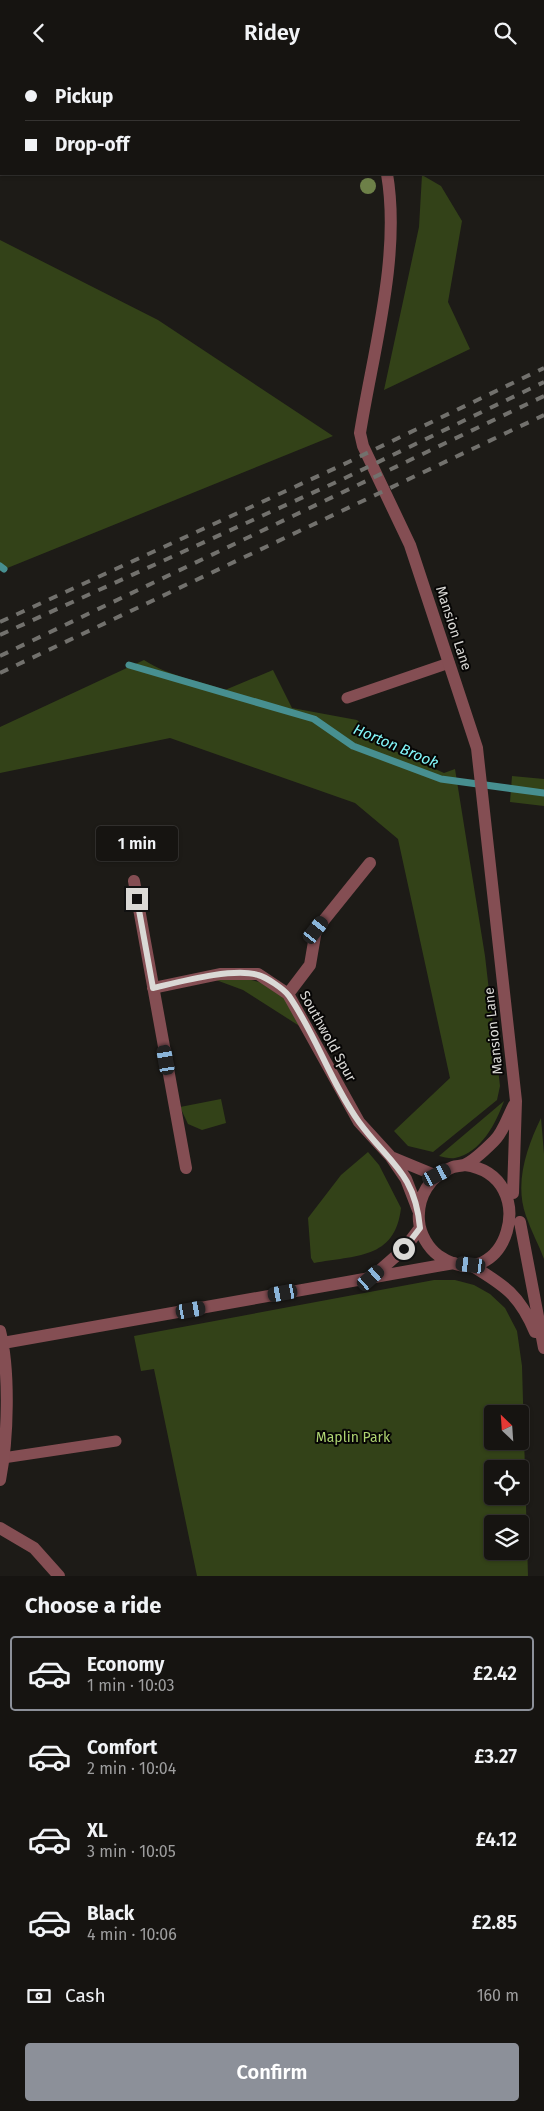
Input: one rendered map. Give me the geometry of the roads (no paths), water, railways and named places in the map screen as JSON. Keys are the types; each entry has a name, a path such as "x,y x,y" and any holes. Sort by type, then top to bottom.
{"street":[{"name":"Mansion Lane","path":"387,175 391,198 391,238 360,433 363,446 410,545 477,748 516,1101 513,1193 518,1215 516,1232 507,1247 493,1258 471,1265 454,1263 439,1255 426,1243 420,1228 418,1211 425,1189 437,1175"},
{"path":"288,994 310,965 316,930 370,863"},
{"path":"134,881 186,1168"},
{"name":"Southwold Spur","path":"153,988 220,973 258,974 288,994 359,1122 391,1157 406,1179 418,1211"},
{"path":"465,1165 496,1140 516,1101"},
{"path":"391,1157 437,1175 452,1167 465,1165 483,1167 503,1179 513,1193"},
{"path":"518,1215 544,1348"},
{"path":"371,1278 404,1249 420,1228"},
{"path":"0,1480 6,1398 2,1337 454,1263"},
{"path":"471,1265 506,1287 527,1311 544,1353"},
{"path":"0,1528 34,1548 58,1576"}],"lane":[{"path":"347,698 449,663"},
{"path":"3,1458 116,1441"}],"waterway":[{"name":"Horton Brook","path":"0,566 4,569"},
{"name":"Horton Brook","path":"129,665 314,719 353,746 441,779 544,793"}],"railway":[{"path":"0,622 338,467 544,368"},
{"path":"0,635 343,479 544,382"},
{"path":"0,656 544,396"},
{"path":"0,673 544,415"}],"park label":[{"name":"Maplin Park","path":"353,1437"}]}
